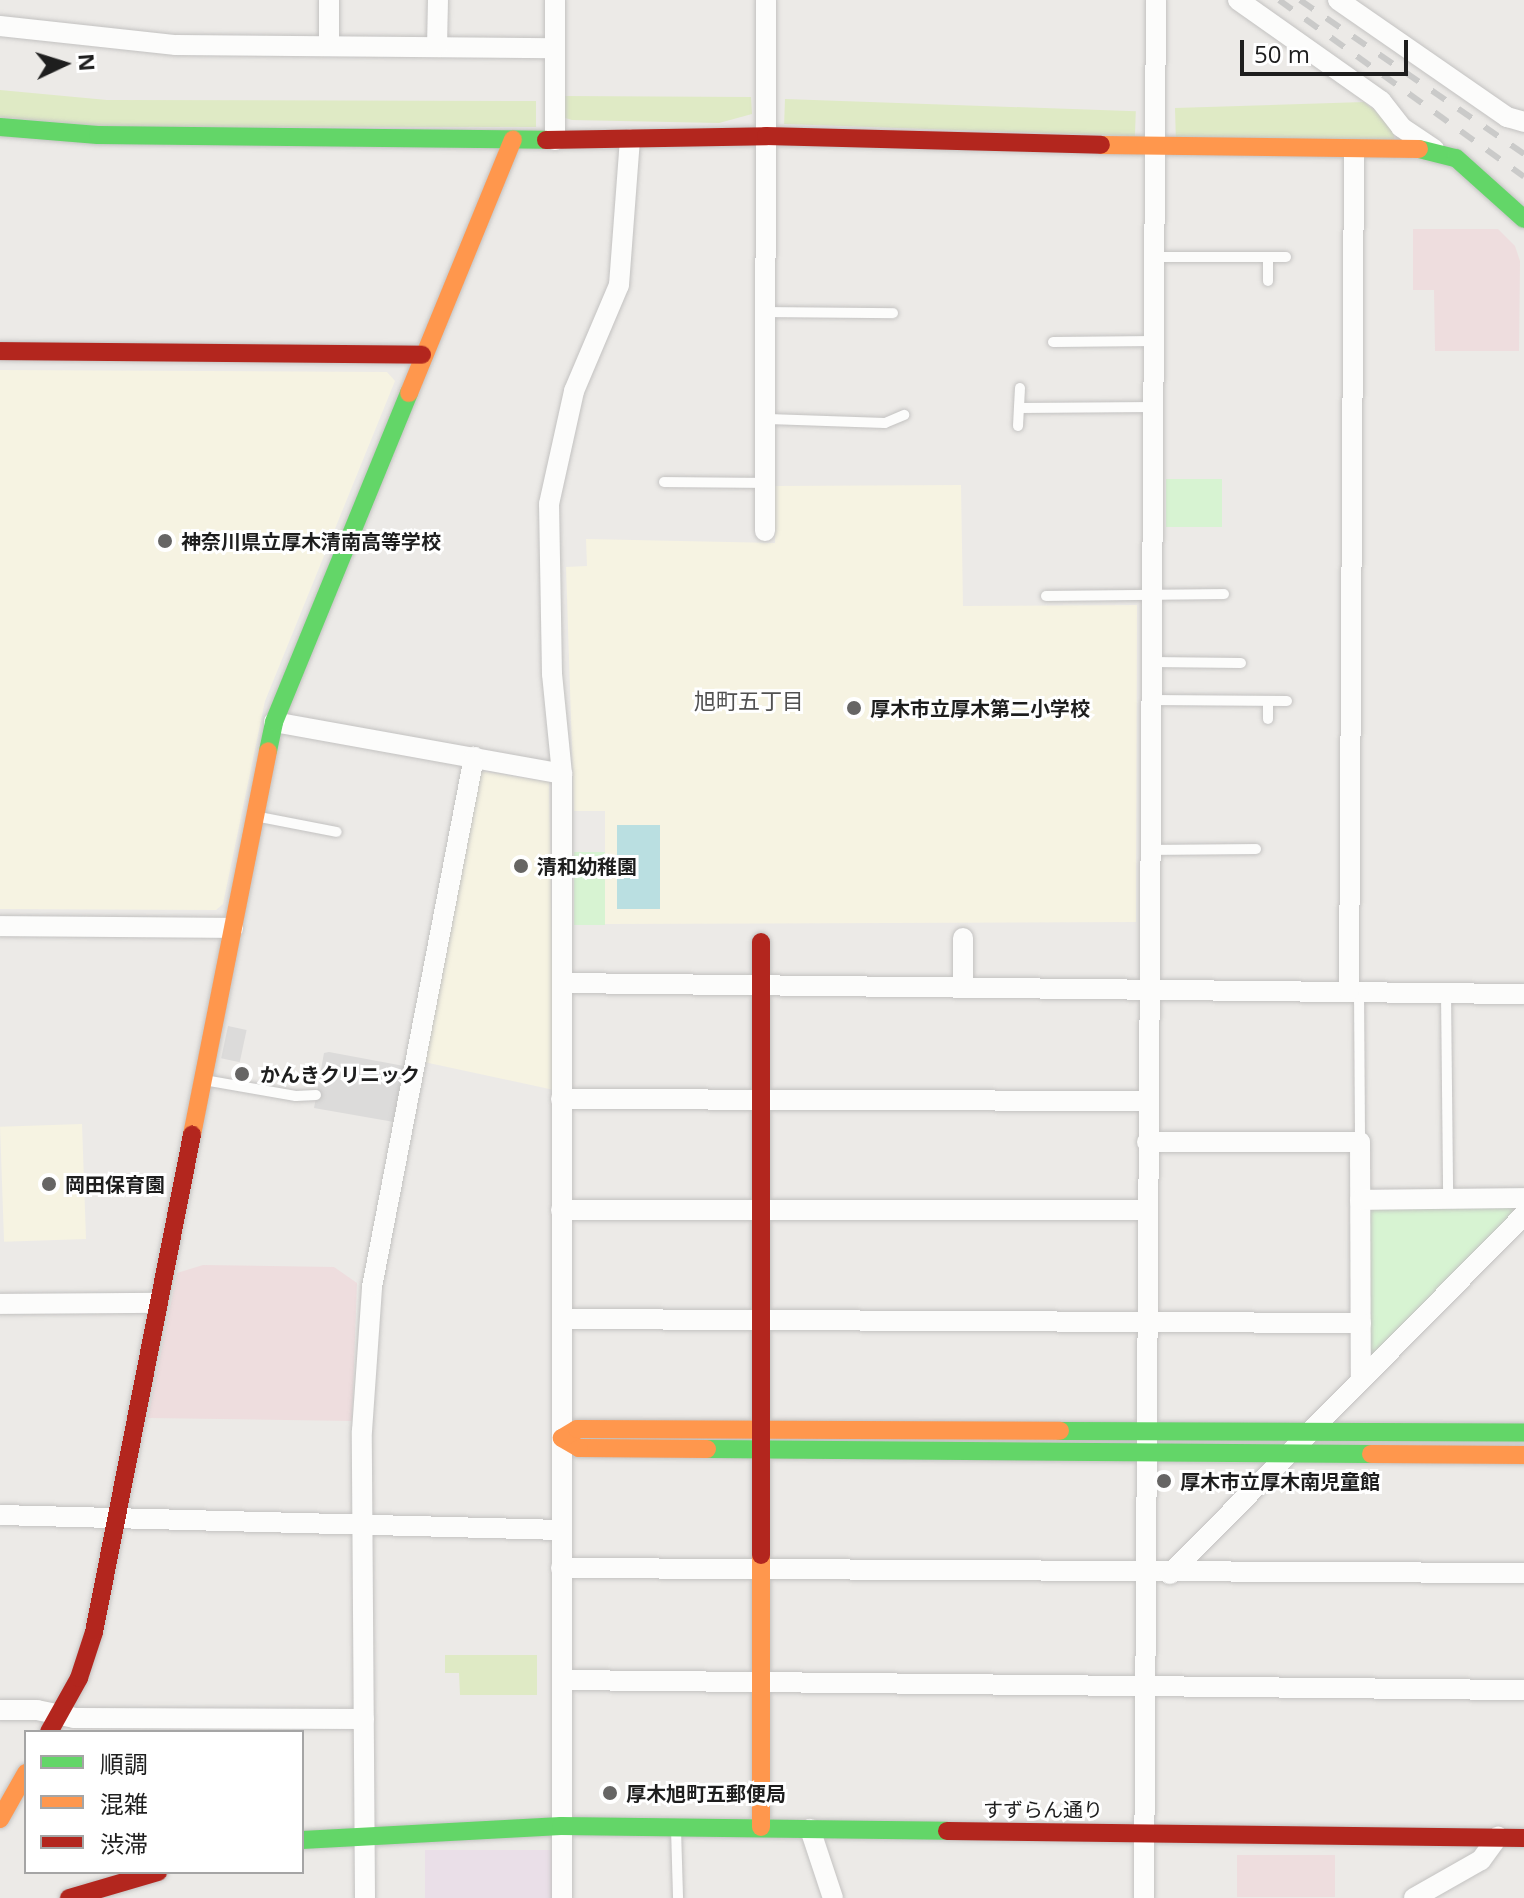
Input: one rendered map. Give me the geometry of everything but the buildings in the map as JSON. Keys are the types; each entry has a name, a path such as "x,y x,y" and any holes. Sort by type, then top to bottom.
{"street":[{"path":"329,0 329,45"},
{"path":"437,47 438,0"},
{"path":"555,0 555,140"},
{"path":"765,531 768,419 766,0"},
{"path":"1144,1898 1148,1571 1147,989 1156,0"},
{"path":"1238,0 1381,101 1401,127 1434,149 1456,158 1524,219"},
{"path":"1338,0 1507,117 1524,122"},
{"path":"0,26 176,45 555,48"},
{"path":"0,127 98,135 513,140 766,136 1354,150 1434,149"},
{"path":"562,1898 562,774 552,674 549,504 574,391 623,265 630,139"},
{"path":"54,1723 87,1656 274,722 422,355 513,140"},
{"path":"1354,150 1354,991"},
{"path":"0,351 422,355"},
{"path":"274,722 562,774"},
{"path":"365,1898 362,1528 372,1287 474,757"},
{"path":"0,926 233,928"},
{"path":"963,938 963,985"},
{"path":"761,942 758,1440 761,1827"},
{"path":"562,983 963,985 1524,994"},
{"path":"561,1099 1148,1101"},
{"path":"1147,1142 1360,1142 1361,1380"},
{"path":"1360,1200 1524,1198"},
{"path":"561,1210 1148,1210"},
{"path":"1147,1596 1524,1215"},
{"path":"0,1304 156,1303"},
{"path":"562,1319 1361,1323"},
{"path":"562,1438 579,1448 1147,1430 1524,1433"},
{"path":"758,1440 1147,1451 1524,1455"},
{"path":"0,1515 333,1523 362,1528 560,1530"},
{"path":"561,1568 1524,1573"},
{"path":"562,1680 1524,1690"},
{"path":"0,1710 54,1723 74,1718 364,1719"},
{"path":"0,1819 24,1777"},
{"name":"すずらん通り","path":"304,1840 366,1833 561,1826 1524,1838"},
{"path":"810,1829 833,1898"},
{"path":"1414,1898 1481,1860 1498,1837"},
{"path":"69,1898 151,1874"}],"lane":[{"path":"1155,257 1286,257"},
{"path":"1268,257 1268,281"},
{"path":"767,312 893,313"},
{"path":"1053,342 1155,341"},
{"path":"1018,426 1020,388"},
{"path":"1019,408 1154,407"},
{"path":"768,419 885,423 904,415"},
{"path":"664,482 767,483"},
{"path":"1046,596 1224,594"},
{"path":"1152,662 1241,663"},
{"path":"1152,700 1287,701"},
{"path":"1268,701 1268,719"},
{"path":"256,816 337,832"},
{"path":"1150,850 1256,849"},
{"path":"1354,991 1360,1142"},
{"path":"1446,992 1448,1199"},
{"path":"202,1080 296,1096 316,1095"},
{"path":"676,1827 678,1898"}],"shaded area":[{"path":"1413,229 1498,229 1515,246 1520,261 1519,351 1435,351 1434,290 1413,290"},
{"name":"神奈川県立厚木清南高等学校","path":"0,370 387,372 395,381 265,701 223,904 216,910 0,909"},
{"name":"厚木市立厚木第二小学校","path":"961,485 963,606 1137,605 1136,922 605,924 605,811 574,811 566,567 587,566 586,539 775,543 775,486"},
{"name":"清和幼稚園","path":"480,771 549,782 554,1090 424,1062"},
{"path":"228,1026 247,1030 240,1062 221,1058"},
{"path":"324,1053 404,1066 394,1122 314,1108"},
{"path":"82,1124 86,1239 4,1242 0,1127"},
{"path":"203,1265 334,1267 357,1283 352,1421 148,1418 177,1273"},
{"path":"425,1850 557,1850 557,1898 425,1898"},
{"path":"1237,1855 1335,1855 1335,1897 1237,1897"}],"green space":[{"path":"0,90 107,100 536,101 536,127 106,127 0,117"},
{"path":"563,96 751,97 752,114 719,123 572,120 562,117"},
{"path":"785,99 1136,111 1135,136 784,124"},
{"path":"1364,102 1392,124 1395,143 1176,144 1175,108"},
{"path":"1166,479 1222,479 1222,527 1166,527"},
{"path":"574,852 605,852 605,925 574,925"},
{"path":"1514,1203 1514,1214 1370,1364 1366,1214 1371,1206"},
{"path":"445,1655 537,1655 537,1695 460,1695 459,1673 445,1673"}],"water":[{"path":"617,825 660,825 660,909 617,909"}],"railway":[{"path":"1279,0 1524,177"},
{"path":"1300,0 1524,154"}],"traffic: fast":[{"path":"0,127 98,135 546,140"},
{"path":"1419,149 1456,158 1524,219"},
{"path":"268,751 274,722 409,393"},
{"path":"1060,1431 1524,1433"},
{"path":"707,1449 1371,1454"},
{"path":"304,1840 561,1826 947,1831"}],"traffic: slow":[{"path":"409,393 513,140"},
{"path":"1101,145 1419,149"},
{"path":"192,1135 268,751"},
{"path":"707,1449 579,1448 562,1438 577,1429 1060,1431"},
{"path":"1371,1454 1524,1455"},
{"path":"761,1555 761,1827"},
{"path":"0,1819 24,1777"}],"traffic: jam":[{"path":"546,140 766,136 1101,145"},
{"path":"0,351 422,355"},
{"path":"761,942 761,1555"},
{"path":"50,1730 79,1678 94,1632 192,1135"},
{"path":"947,1831 1524,1838"},
{"path":"69,1898 151,1874"}],"place":[{"name":"神奈川県立厚木清南高等学校","path":"165,541"},
{"name":"厚木市立厚木第二小学校","path":"854,708"},
{"name":"清和幼稚園","path":"521,866"},
{"name":"かんきクリニック","path":"242,1074"},
{"name":"岡田保育園","path":"49,1184"},
{"name":"厚木市立厚木南児童館","path":"1164,1481"},
{"name":"厚木旭町五郵便局","path":"610,1793"}],"district":[{"name":"旭町五丁目","path":"749,701"}]}
